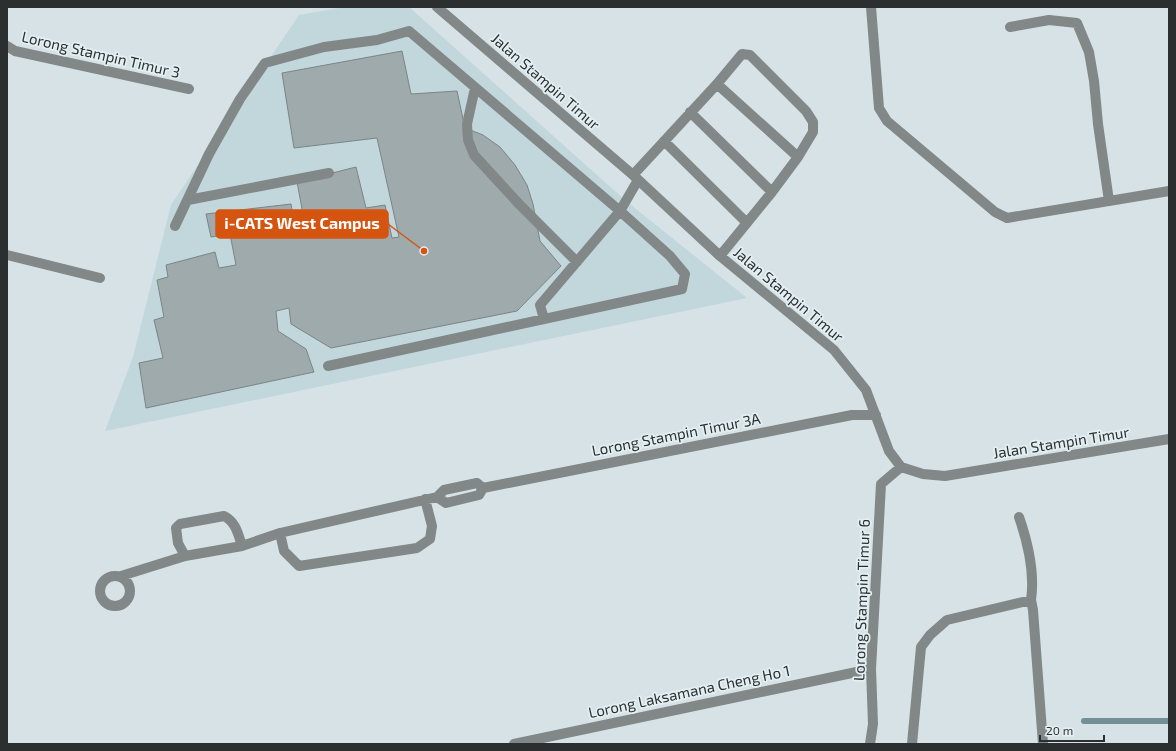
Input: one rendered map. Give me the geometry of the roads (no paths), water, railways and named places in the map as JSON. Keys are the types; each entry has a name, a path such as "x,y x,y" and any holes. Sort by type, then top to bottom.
{"street":[{"name":"Jalan Stampin Timur","path":"437,7 635,178 720,256 834,350 866,390 889,451 901,467 923,474 945,476 1169,439"},
{"path":"871,7 879,108 887,121 995,212 1008,218 1169,191"},
{"path":"1010,27 1049,20 1077,23 1089,52 1109,201"},
{"path":"175,226 209,154 240,99 265,63 324,47 377,40 409,31 620,211 670,256 685,274 682,288 328,366"},
{"name":"Lorong Stampin Timur 3","path":"7,46 16,51 189,89"},
{"path":"544,319 540,305 620,211 635,178 664,141 717,84 742,54 750,55 806,111 813,122 813,132 798,157 772,192 720,256"},
{"path":"717,84 798,157"},
{"path":"475,88 467,124 468,140 474,154 519,204 577,262"},
{"path":"690,112 772,192"},
{"path":"664,141 747,223"},
{"path":"188,200 329,173"},
{"path":"7,255 100,278"},
{"name":"Lorong Stampin Timur 3A","path":"425,499 437,497 446,503 479,495 483,488 852,415 876,415"},
{"name":"Lorong Stampin Timur 6","path":"870,744 873,724 872,668 881,484 901,467"},
{"path":"121,576 185,556 242,546 280,533 425,499 432,526 430,539 417,548 299,566 284,551 280,533"},
{"path":"185,556 178,543 176,528 180,524 224,516 231,519 242,546"},
{"path":"1020,517 1029,552 1032,592 1031,600 1043,744"},
{"path":"912,744 921,647 930,635 947,620 1031,600"},
{"name":"Lorong Laksamana Cheng Ho 1","path":"514,744 872,668"}],"waterway":[{"path":"1084,721 1169,721"}],"place":[{"name":"i-CATS West Campus","path":"424,251"}]}
